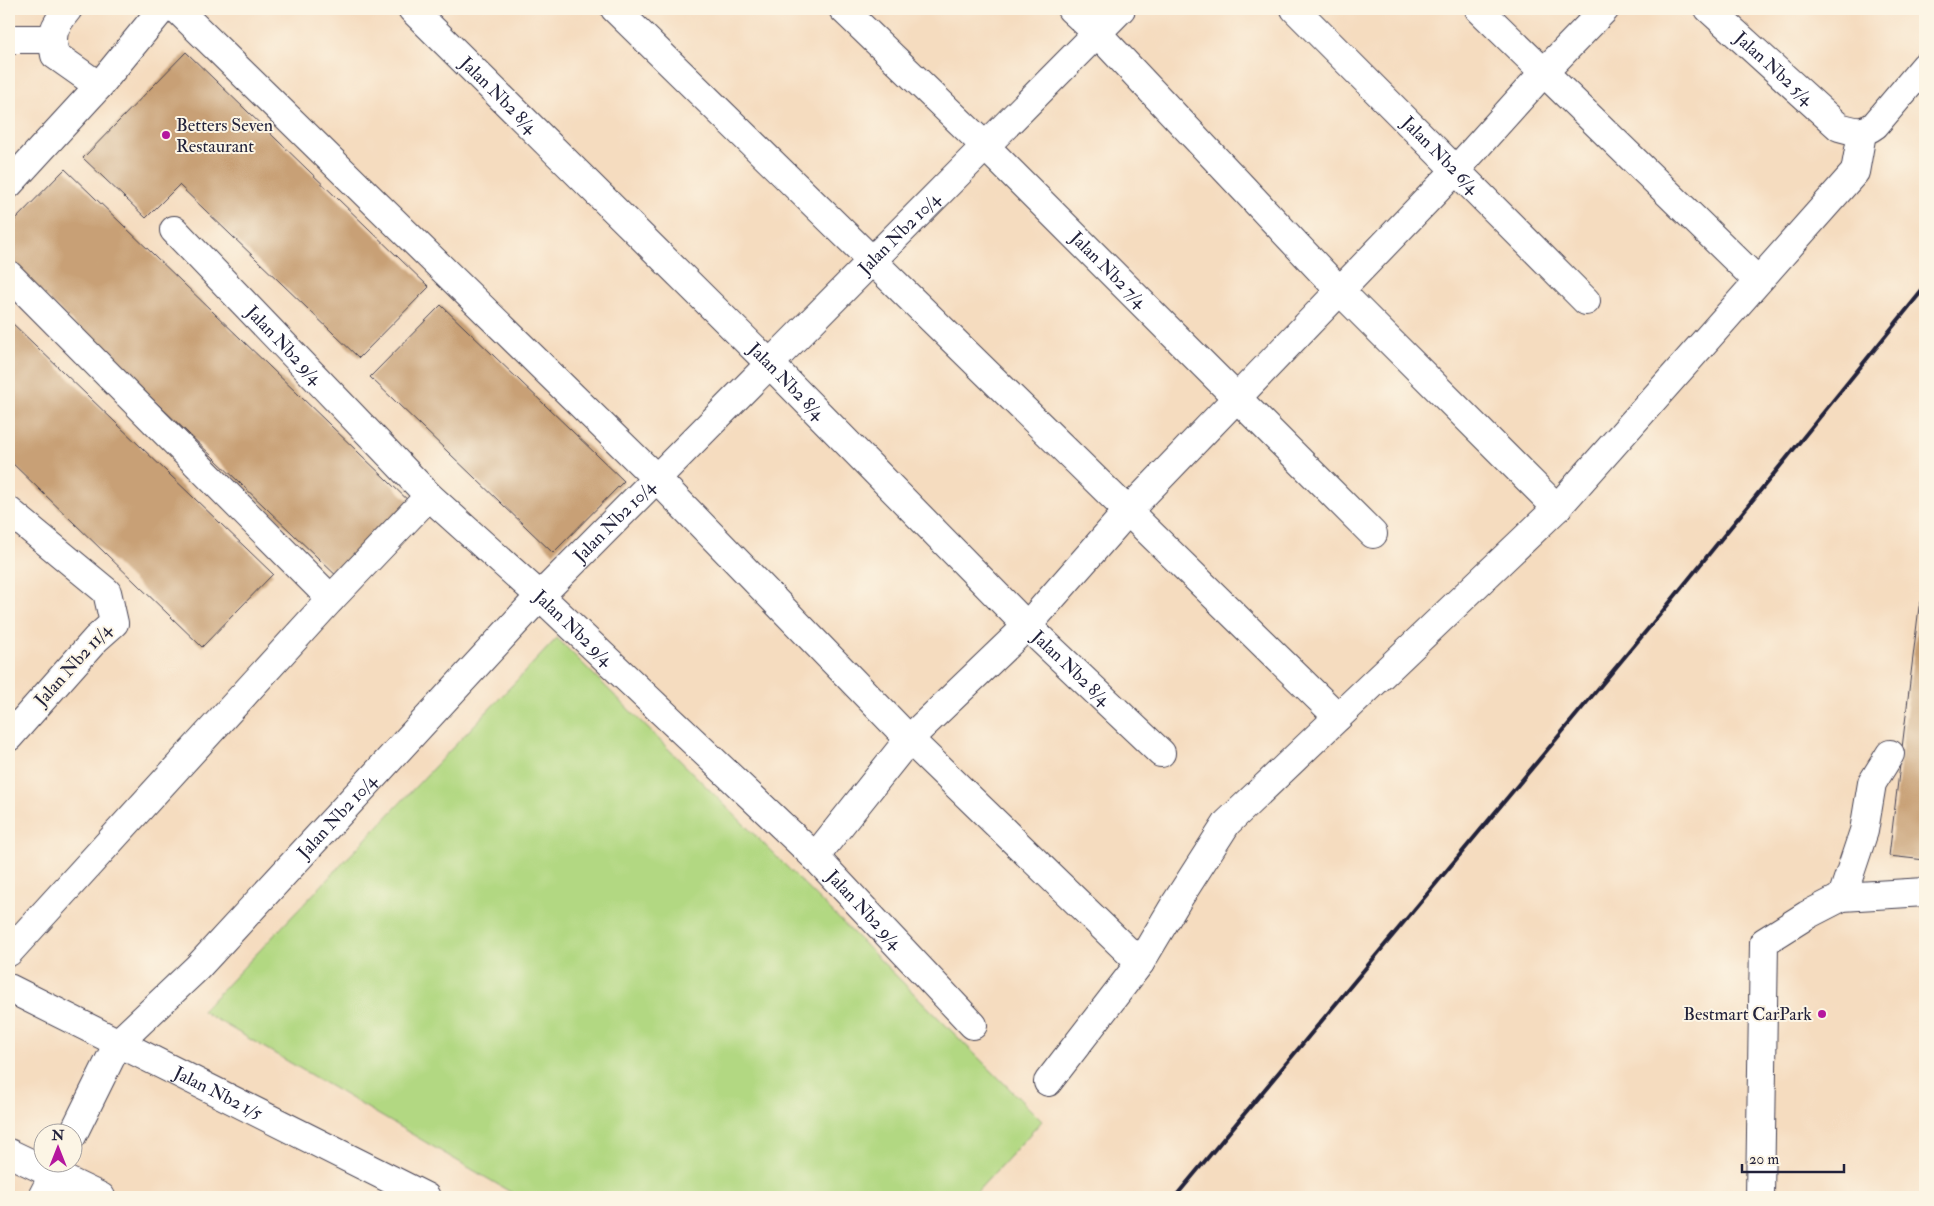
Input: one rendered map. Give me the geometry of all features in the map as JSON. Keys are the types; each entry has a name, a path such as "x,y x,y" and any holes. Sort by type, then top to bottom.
{"street":[{"path":"68,9 58,21 52,39 55,55 99,86"},
{"path":"9,184 99,86 162,9"},
{"path":"177,9 657,478 909,740 1140,962"},
{"name":"Jalan Nb2 8/4","path":"412,9 770,364 1028,626 1161,752"},
{"path":"615,9 1338,717"},
{"name":"Jalan Nb2 7/4","path":"843,9 985,146 1373,534"},
{"path":"1071,9 1097,33 1340,290 1557,508"},
{"name":"Jalan Nb2 10/4","path":"118,1043 197,968 540,596 1121,9"},
{"name":"Jalan Nb2 6/4","path":"1295,9 1586,301"},
{"path":"1479,9 1757,280"},
{"path":"815,857 909,740 1028,626 1127,512 1455,171 1544,72 1605,9"},
{"name":"Jalan Nb2 5/4","path":"1709,9 1850,130"},
{"path":"9,39 52,39"},
{"path":"1048,1082 1140,962 1228,823 1557,508 1757,280 1855,172 1850,130 1875,125 1925,66"},
{"name":"Jalan Nb2 9/4","path":"174,230 429,496 540,596 815,857 973,1025"},
{"path":"9,275 331,599"},
{"path":"9,952 331,599 429,496"},
{"name":"Jalan Nb2 11/4","path":"9,511 107,592 114,623 96,639 9,737"},
{"path":"1842,898 1864,831 1872,782 1890,754"},
{"path":"1760,1197 1764,942 1808,915 1842,898 1925,892"},
{"name":"Jalan Nb2 1/5","path":"9,988 426,1197"},
{"path":"78,1124 118,1043"},
{"path":"9,1153 52,1178 101,1197"}],"green space":[{"path":"557,638 1042,1121 972,1197 519,1197 202,1011"}],"building":[{"path":"186,52 429,287 359,358 179,185 146,218 83,158"},
{"path":"65,169 417,509 344,583 9,261 9,226"},
{"path":"441,305 624,481 553,553 370,377"},
{"path":"9,320 273,574 202,647 9,460"},
{"path":"1925,592 1925,860 1889,856 1919,607"}],"railway":[{"path":"1175,1197 1662,612 1925,287"}],"place":[{"name":"Betters Seven Restaurant","path":"166,135"},
{"name":"Bestmart CarPark","path":"1822,1014"}]}
